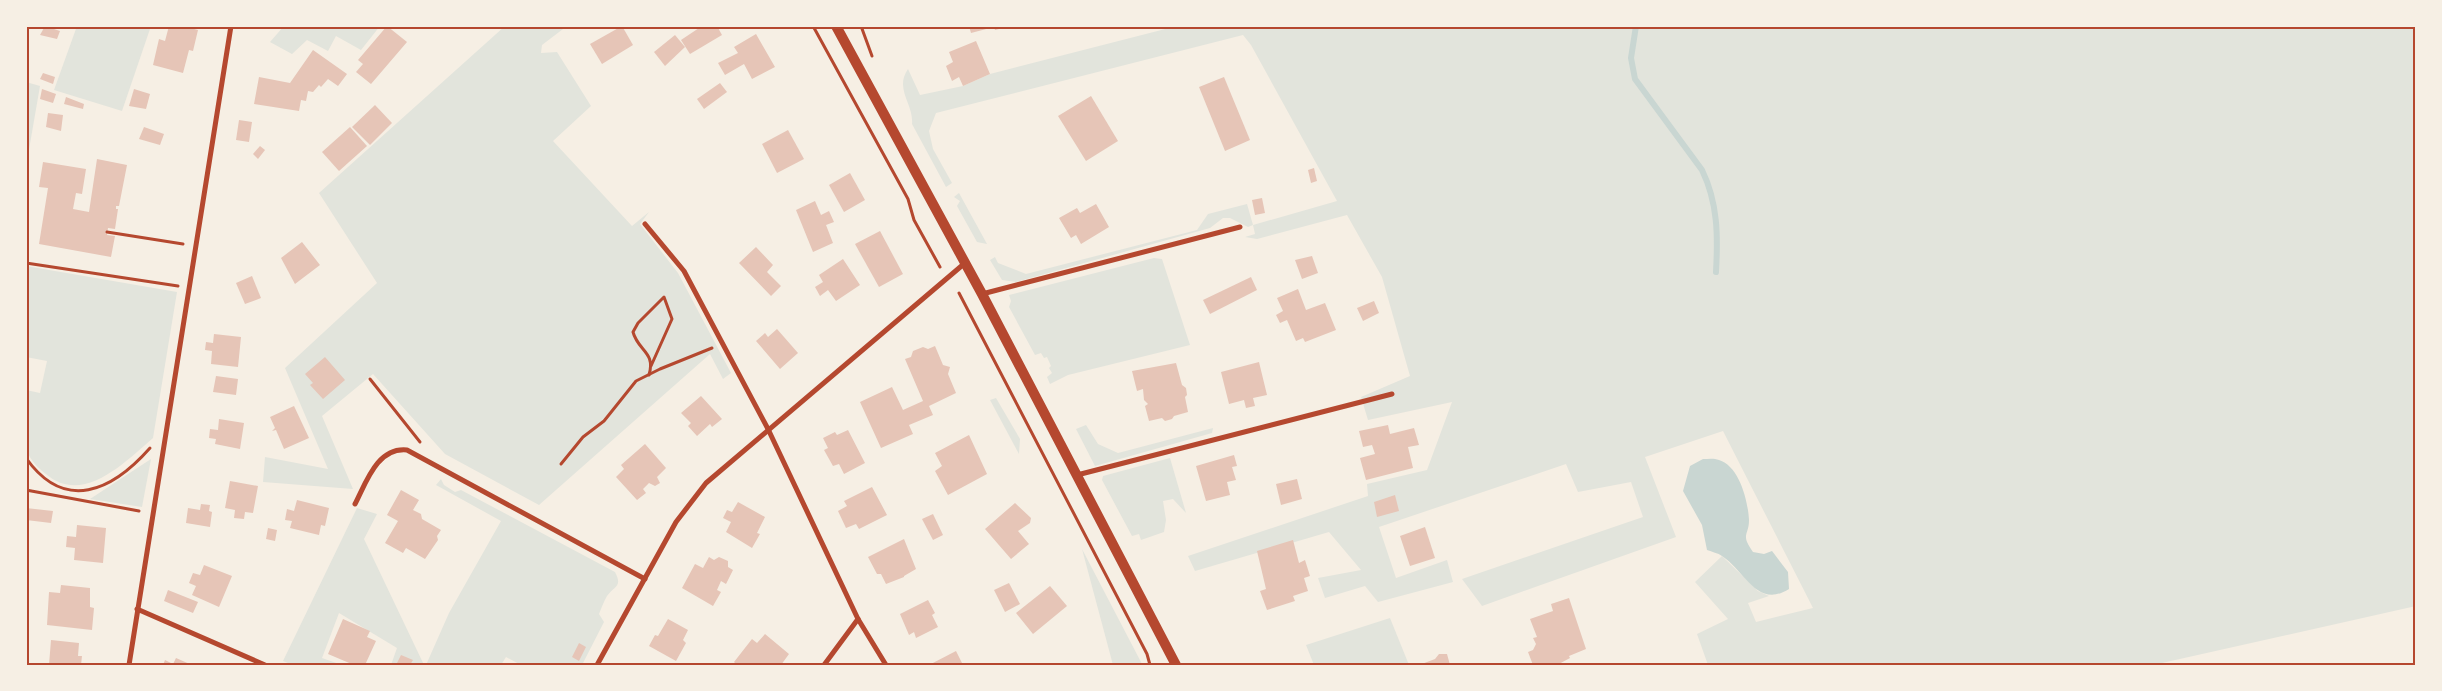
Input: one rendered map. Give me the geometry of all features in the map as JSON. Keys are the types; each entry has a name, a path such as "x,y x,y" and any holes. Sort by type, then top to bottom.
{"main road":[{"path":"836,26 982,294 1176,665"}],"street":[{"path":"129,665 164,433 231,26"},
{"path":"645,224 684,271 768,429 858,620 886,665"},
{"path":"982,294 1240,227"},
{"path":"597,665 690,501 706,483 965,263"},
{"path":"1077,475 1392,394"},
{"path":"355,504 381,458 391,451 407,450 645,579"},
{"path":"137,609 265,665"},
{"path":"824,665 858,620"}],"path":[{"path":"813,26 908,199 921,232 940,267"},
{"path":"921,232 927,229"},
{"path":"107,232 195,246"},
{"path":"26,263 188,288"},
{"path":"959,293 1147,654 1150,665"},
{"path":"648,375 672,319 664,297 638,323 633,332 636,343 647,351 651,366"},
{"path":"561,464 583,437 604,421 636,381 722,344"},
{"path":"370,379 423,445"},
{"path":"26,458 35,470 49,483 66,491 80,492 124,473 144,456 164,433"},
{"path":"26,490 139,511"}],"shaded area":[{"path":"77,26 151,26 122,111 54,90"},
{"path":"284,26 380,26 361,50 336,36 328,51 307,40 292,54 270,42"},
{"path":"505,26 567,26 542,45 541,53 557,52 591,106 553,141 632,226 649,212 640,224 678,273 731,373 723,379 710,354 539,505 445,454 373,374 322,416 353,489 263,482 265,457 328,469 285,368 377,283 319,193"},
{"path":"1177,26 2416,26 2416,606 2153,665 1708,665 1697,634 1728,619 1695,582 1722,556 1758,591 1769,596 1748,603 1756,622 1813,608 1723,431 1645,457 1676,537 1482,606 1462,579 1643,517 1631,482 1578,492 1566,464 1379,527 1396,578 1447,560 1453,582 1378,602 1365,586 1325,598 1318,578 1361,570 1329,532 1195,571 1188,556 1368,496 1367,484 1427,470 1452,402 1368,420 1361,397 1410,376 1382,277 1347,215 1257,239 1245,237 1255,234 1253,225 1337,201 1251,45 1243,35 936,113 929,131 933,149 952,183 946,187 912,124 912,117 903,83 908,69 920,95 963,86 990,74"},
{"path":"26,82 40,86 26,167"},
{"path":"959,193 987,244 977,242 957,206 960,201 954,197"},
{"path":"1247,204 1253,225 1248,227 1230,218 1223,218 1210,228 1016,282 1002,280 990,260 995,257 998,263 1026,274 1197,230 1208,214"},
{"path":"1154,258 1162,259 1190,345 1068,375 1050,384 1047,377 1052,373 1047,357 1044,358 1041,353 1035,355 1009,307 1011,301 1009,295"},
{"path":"26,266 177,292 153,438 117,468 89,483 74,485 60,483 38,467 27,451 25,431 26,390 40,393 47,361 26,357"},
{"path":"996,398 1020,439 1019,454 990,400"},
{"path":"1086,425 1098,444 1118,453 1213,428 1212,433 1095,466 1076,429"},
{"path":"1170,458 1186,513 1173,499 1163,501 1166,520 1164,532 1141,540 1139,534 1132,536 1102,480 1103,476"},
{"path":"151,459 142,507 90,499"},
{"path":"1703,459 1717,459 1726,463 1737,476 1748,512 1747,542 1753,552 1764,554 1772,551 1788,572 1789,589 1778,594 1768,594 1760,591 1752,586 1722,556 1707,550 1702,525 1683,491 1690,466"},
{"path":"441,479 444,485 455,492 461,490 615,572 618,584 607,596 599,614 604,622 582,665 521,665 506,657 501,665 426,665 449,613 501,521 436,485"},
{"path":"357,508 377,514 364,539 424,665 391,665 397,648 339,613 322,658 342,665 293,665 283,661"},
{"path":"1082,549 1142,664 1143,665 1113,665"},
{"path":"1390,618 1409,665 1314,665 1306,645"}],"building":[{"path":"45,26 60,31 57,39 40,35"},
{"path":"169,26 183,26 198,30 193,51 189,50 183,73 153,65 159,39 165,41"},
{"path":"387,26 407,42 371,84 356,72 363,64 358,60"},
{"path":"622,26 633,45 602,64 590,44"},
{"path":"702,26 717,26 722,35 690,54 681,40"},
{"path":"969,26 1007,27 995,30 994,27 971,33"},
{"path":"756,34 775,67 752,79 744,64 725,75 718,63 738,53 734,47"},
{"path":"675,35 685,47 665,66 654,52"},
{"path":"976,41 990,74 963,86 959,77 952,81 946,66 953,62 949,52"},
{"path":"313,50 347,74 338,86 328,79 313,92 308,91 306,101 301,100 299,111 254,104 259,77 290,83"},
{"path":"43,73 55,77 53,84 40,79"},
{"path":"1224,77 1250,140 1225,151 1199,87"},
{"path":"720,83 727,92 704,109 697,99"},
{"path":"42,89 56,94 53,103 40,99"},
{"path":"134,89 150,94 146,109 129,106"},
{"path":"1091,96 1118,141 1086,161 1058,116"},
{"path":"66,97 84,104 83,109 64,104"},
{"path":"375,105 392,123 370,145 352,127"},
{"path":"48,113 63,115 61,131 46,127"},
{"path":"239,120 252,122 249,142 236,140"},
{"path":"144,127 164,134 160,145 139,139"},
{"path":"350,127 367,146 339,171 322,152"},
{"path":"788,130 804,159 777,173 762,144"},
{"path":"260,146 265,150 258,159 253,154"},
{"path":"97,159 127,165 119,206 116,206 116,209 118,209 115,229 108,228 107,235 115,236 111,257 39,244 48,188 39,187 43,162 86,169 82,194 76,193 73,209 89,212"},
{"path":"1314,168 1317,181 1311,183 1308,170"},
{"path":"850,173 865,200 844,212 829,185"},
{"path":"1262,198 1265,213 1255,215 1252,200"},
{"path":"815,201 821,215 829,211 834,222 826,225 833,243 813,252 796,210"},
{"path":"1096,204 1109,227 1081,244 1076,235 1071,238 1059,218 1077,208 1080,213"},
{"path":"880,231 903,274 879,287 855,244"},
{"path":"302,242 320,265 295,284 281,258"},
{"path":"756,247 773,265 767,272 781,286 771,296 739,263"},
{"path":"1312,256 1318,273 1302,279 1295,260"},
{"path":"843,259 860,285 836,301 828,290 820,296 815,287 823,282 819,275"},
{"path":"252,276 261,298 245,304 236,283"},
{"path":"1251,277 1257,290 1210,314 1203,300"},
{"path":"1298,289 1306,310 1325,303 1336,330 1305,342 1303,338 1296,341 1287,320 1280,323 1276,315 1283,311 1277,298"},
{"path":"1374,301 1379,313 1363,321 1357,308"},
{"path":"777,329 798,353 780,369 756,341 765,333 768,337"},
{"path":"214,334 241,337 238,367 211,364 212,351 205,350 206,342 213,343"},
{"path":"935,346 943,365 950,367 948,374 956,393 929,406 933,415 909,425 913,434 881,448 860,402 892,387 903,410 923,401 905,359 911,357 913,351 923,347 928,349"},
{"path":"325,357 345,380 323,399 310,385 313,383 305,374"},
{"path":"1259,362 1267,395 1253,398 1255,406 1246,408 1244,400 1229,404 1221,372"},
{"path":"1176,363 1182,385 1186,388 1187,395 1185,397 1188,412 1165,421 1162,418 1149,421 1145,406 1148,404 1144,400 1143,389 1137,391 1132,371"},
{"path":"216,376 238,379 236,395 213,392"},
{"path":"701,396 722,419 712,427 710,424 697,436 688,426 691,423 681,413"},
{"path":"294,406 309,438 284,449 276,430 272,431 275,428 270,417"},
{"path":"219,419 244,423 240,449 215,444 216,439 209,438 210,429 218,430"},
{"path":"1388,425 1390,434 1414,428 1419,445 1408,447 1413,468 1366,480 1360,458 1375,454 1372,445 1363,447 1359,431"},
{"path":"848,430 865,463 844,474 839,464 833,466 824,450 828,448 823,438 835,432 837,435"},
{"path":"969,435 987,474 948,495 935,471 942,466 935,453"},
{"path":"645,444 666,468 657,477 660,483 655,486 649,483 643,489 646,493 637,500 616,477 624,469 621,465"},
{"path":"1234,455 1237,466 1232,467 1236,480 1227,482 1230,495 1206,501 1196,466"},
{"path":"1297,479 1302,499 1281,505 1276,484"},
{"path":"230,481 258,486 253,513 245,512 244,519 234,518 235,510 225,508"},
{"path":"872,487 887,515 859,529 856,524 846,528 838,511 847,506 844,501"},
{"path":"401,490 419,500 413,510 421,514 422,519 441,530 437,536 438,540 425,559 406,548 403,553 385,543 398,521 387,515"},
{"path":"1395,495 1399,511 1377,517 1374,502"},
{"path":"297,500 329,508 325,526 321,525 319,535 290,528 292,521 285,520 287,509 294,511"},
{"path":"738,502 765,517 757,533 760,534 752,548 726,532 731,522 723,518 727,510 732,512"},
{"path":"1015,503 1031,518 1030,523 1018,531 1029,544 1011,559 985,529"},
{"path":"201,504 210,505 209,511 212,512 210,527 186,523 188,508 200,510"},
{"path":"26,508 53,511 51,523 26,520"},
{"path":"933,514 943,535 933,540 922,519"},
{"path":"77,525 106,528 103,563 74,560 75,548 66,547 67,536 76,537"},
{"path":"1425,527 1435,558 1410,566 1400,536"},
{"path":"268,528 277,530 275,541 266,539"},
{"path":"904,539 916,569 904,577 886,584 881,574 877,574 868,557"},
{"path":"1293,540 1299,563 1305,560 1310,576 1304,578 1308,591 1293,596 1295,601 1267,610 1260,591 1266,589 1257,551"},
{"path":"709,557 714,560 719,557 728,561 728,567 733,570 726,584 721,581 717,590 721,592 713,606 682,588 695,564 703,568"},
{"path":"204,565 232,576 219,607 192,595 196,586 189,583 193,573 200,575"},
{"path":"1009,583 1020,604 1005,612 994,590"},
{"path":"61,585 90,588 90,607 94,608 92,630 47,625 49,592 60,593"},
{"path":"1050,586 1067,606 1033,634 1016,613"},
{"path":"168,590 198,602 193,613 164,601"},
{"path":"1569,598 1586,649 1569,656 1570,658 1557,665 1533,665 1528,652 1533,650 1536,644 1533,638 1537,637 1530,619 1553,611 1551,604"},
{"path":"928,600 935,613 932,615 938,627 916,638 914,632 909,635 900,614"},
{"path":"343,619 370,631 367,637 376,641 365,665 354,665 328,654"},
{"path":"668,619 688,630 683,640 686,643 676,661 649,646 655,635 658,636"},
{"path":"765,634 789,654 781,665 737,665 734,662 752,639 757,643"},
{"path":"51,640 79,643 78,656 82,656 81,665 49,665"},
{"path":"579,643 586,647 579,661 572,657"},
{"path":"956,651 963,665 929,665"},
{"path":"1439,654 1447,654 1450,665 1419,665 1435,659"},
{"path":"401,655 413,660 410,665 396,665"},
{"path":"176,658 192,665 163,665 165,660 173,664"}],"waterway":[{"path":"1636,26 1631,58 1635,79 1702,170 1707,182 1716,220 1716,272"}]}
